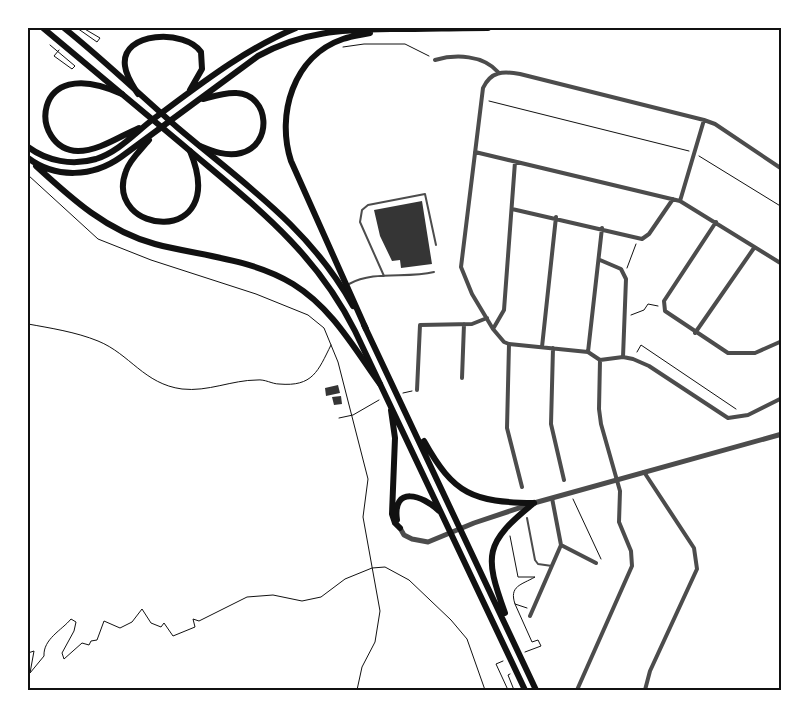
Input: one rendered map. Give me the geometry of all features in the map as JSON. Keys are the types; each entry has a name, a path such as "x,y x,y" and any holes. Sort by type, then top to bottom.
{"main road":[{"path":"43,28 281,229 305,255 337,298 390,403 525,690"},
{"path":"64,28 138,94 288,220 308,241 339,282 366,329"},
{"path":"28,147 41,155 59,161 87,161 113,152 147,124 256,46 296,28"},
{"path":"28,158 57,172 86,173 113,163 258,56 289,42 323,32 488,28"},
{"path":"384,30 343,38 316,56 296,81 286,111 285,141 291,161 366,329 403,404 536,690"},
{"path":"138,94 126,71 126,54 136,42 162,37 185,39 194,44 201,52 202,69 188,94"},
{"path":"122,94 104,86 86,83 73,83 62,87 53,95 47,106 45,118 48,131 61,146 80,151 101,146 147,124"},
{"path":"200,100 224,93 242,94 257,104 264,120 260,138 247,151 229,154 200,146"},
{"path":"157,132 130,163 124,175 125,196 131,208 142,217 154,222 168,222 181,217 191,208 198,196 200,183 197,168 190,151"},
{"path":"28,158 86,210 125,233 155,244 257,267 293,284 323,307 380,384"},
{"path":"390,403 394,438 392,514 395,523 400,528"},
{"path":"403,404 439,468 456,485 484,498 503,502 534,503"},
{"path":"400,528 397,518 398,506 403,498 408,496 419,496 445,518"},
{"path":"515,642 490,569 494,545 508,526 534,503"}],"street":[{"path":"435,60 455,56 485,61 498,72"},
{"path":"782,169 714,124 704,120 520,74 498,72 487,78 482,88 461,267 472,294 492,329 504,342 588,352 600,360 623,357 633,359 649,366 728,418 748,415 782,398"},
{"path":"680,201 704,120"},
{"path":"475,152 680,201 782,264"},
{"path":"492,329 504,310 516,162"},
{"path":"512,209 556,217 638,238 649,234 673,199"},
{"path":"542,347 556,217"},
{"path":"716,222 664,301 663,308 667,313 728,353 755,352 782,341"},
{"path":"588,352 600,260 602,228"},
{"path":"696,333 754,248"},
{"path":"600,260 621,269 625,274 626,316 623,357"},
{"path":"417,390 420,325 464,324 487,318"},
{"path":"462,378 464,324"},
{"path":"509,344 507,428 522,487"},
{"path":"553,348 551,424 564,480"},
{"path":"577,690 632,566 631,551 619,522 620,491 599,409 600,360"},
{"path":"400,528 404,535 412,539 428,542 474,523 570,492 782,434"},
{"path":"644,472 694,548 697,561 692,579 650,671 645,690"},
{"path":"530,616 561,546 552,498"},
{"path":"561,546 596,563"}],"lane":[{"path":"384,276 360,222 360,214 368,205 425,194 436,245"},
{"path":"347,286 361,279 434,272"},
{"path":"527,518 535,560 538,564 552,566"}],"path":[{"path":"77,28 97,42 100,38 84,28"},
{"path":"364,44 405,44 435,60"},
{"path":"50,45 75,66 72,69 54,56"},
{"path":"481,99 694,153 782,207"},
{"path":"28,175 98,238 151,260 256,294 308,315 324,328 331,344 353,415 368,480 363,517 380,611 375,642 362,667 357,690"},
{"path":"625,274 638,238"},
{"path":"626,316 644,310 648,304 663,308"},
{"path":"28,324 98,341 124,357 148,378 181,389 202,389 239,380 261,380 279,384 304,383 317,374 331,344"},
{"path":"633,359 641,345 733,408"},
{"path":"398,394 417,390"},
{"path":"339,418 353,415 386,396"},
{"path":"570,492 603,564"},
{"path":"508,526 518,577 535,577 514,589 512,595 515,604 532,610"},
{"path":"28,653 34,651 30,673 44,656 44,649 54,634 71,619 76,622 74,631 62,653 64,659 82,643 89,645 91,640 97,640 104,621 120,628 132,622 142,609 151,623 160,627 164,623 173,636 195,627 193,619 200,621 247,597 273,595 302,602 321,597 345,579 372,568 385,567 409,580 451,620 467,639 485,690"},
{"path":"508,675 514,690"}],"building":[{"path":"422,201 432,264 401,268 400,260 392,261 380,236 374,210"},
{"path":"338,385 340,393 326,396 325,388"},
{"path":"341,396 342,404 334,405 332,397"}]}
